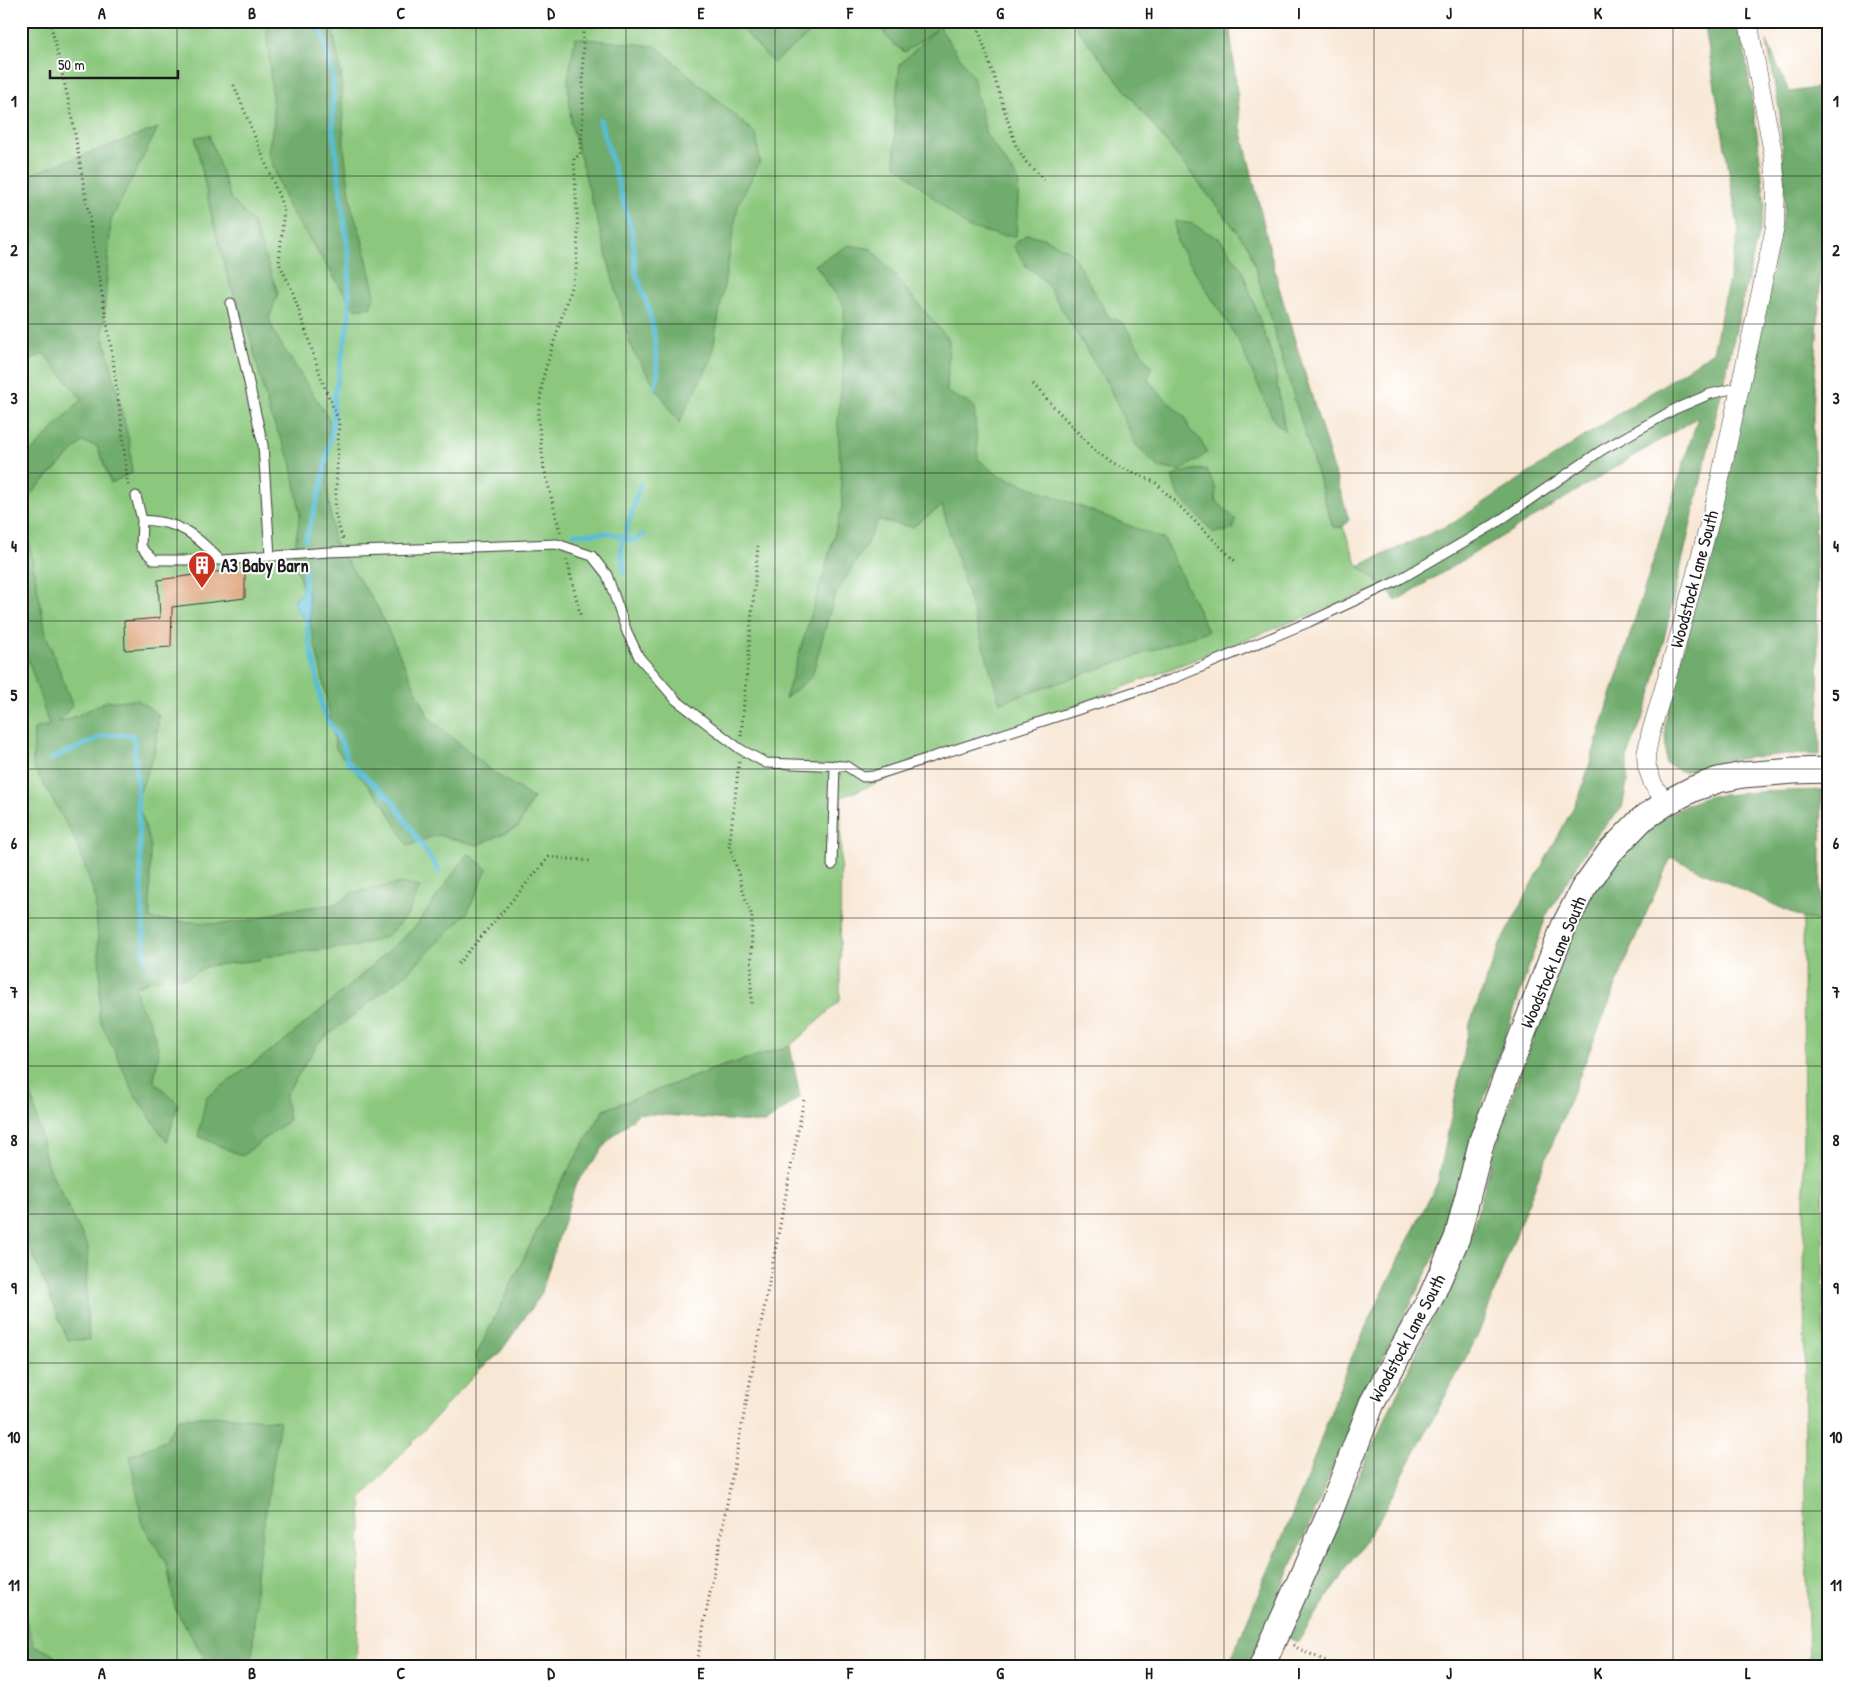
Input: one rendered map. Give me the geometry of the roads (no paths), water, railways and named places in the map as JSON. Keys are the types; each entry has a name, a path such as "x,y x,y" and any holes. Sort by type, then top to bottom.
{"street":[{"name":"Woodstock Lane South","path":"1262,1666 1329,1514 1372,1403 1431,1298 1457,1238 1482,1140 1564,926 1583,889 1609,852 1641,820 1666,803 1653,784 1647,767 1646,755 1715,502 1775,227 1776,186 1773,153 1748,21"},
{"path":"1666,803 1693,789 1718,780 1743,775 1829,770"}],"lane":[{"path":"231,303 263,445 270,556"},
{"path":"136,496 142,520 141,547 154,560 220,560 347,551 557,544 592,556 607,575 627,632 639,657 676,700 740,749 766,763 846,766 862,778 1170,680 1309,622 1396,582 1485,530 1602,450 1667,414 1710,394 1740,387"},
{"path":"142,520 160,521 184,528 201,540 220,560"},
{"path":"832,865 835,766"}],"water":[{"path":"304,589 308,590 311,622 303,617 294,604 296,597"}],"waterway":[{"path":"305,540 321,488 333,424 334,398 349,318 349,259 333,130 333,77 320,21"},
{"path":"600,120 632,232 636,273 653,328 658,372 655,387"},
{"path":"624,573 621,549 640,484"},
{"path":"574,534 609,533 633,541 643,535"},
{"path":"304,596 305,568"},
{"path":"306,614 321,702 327,719 344,747 347,761 392,800 439,871"},
{"path":"51,759 106,735 133,735 145,961"}],"place":[{"name":"A3 Baby Barn","path":"202,589"}]}
